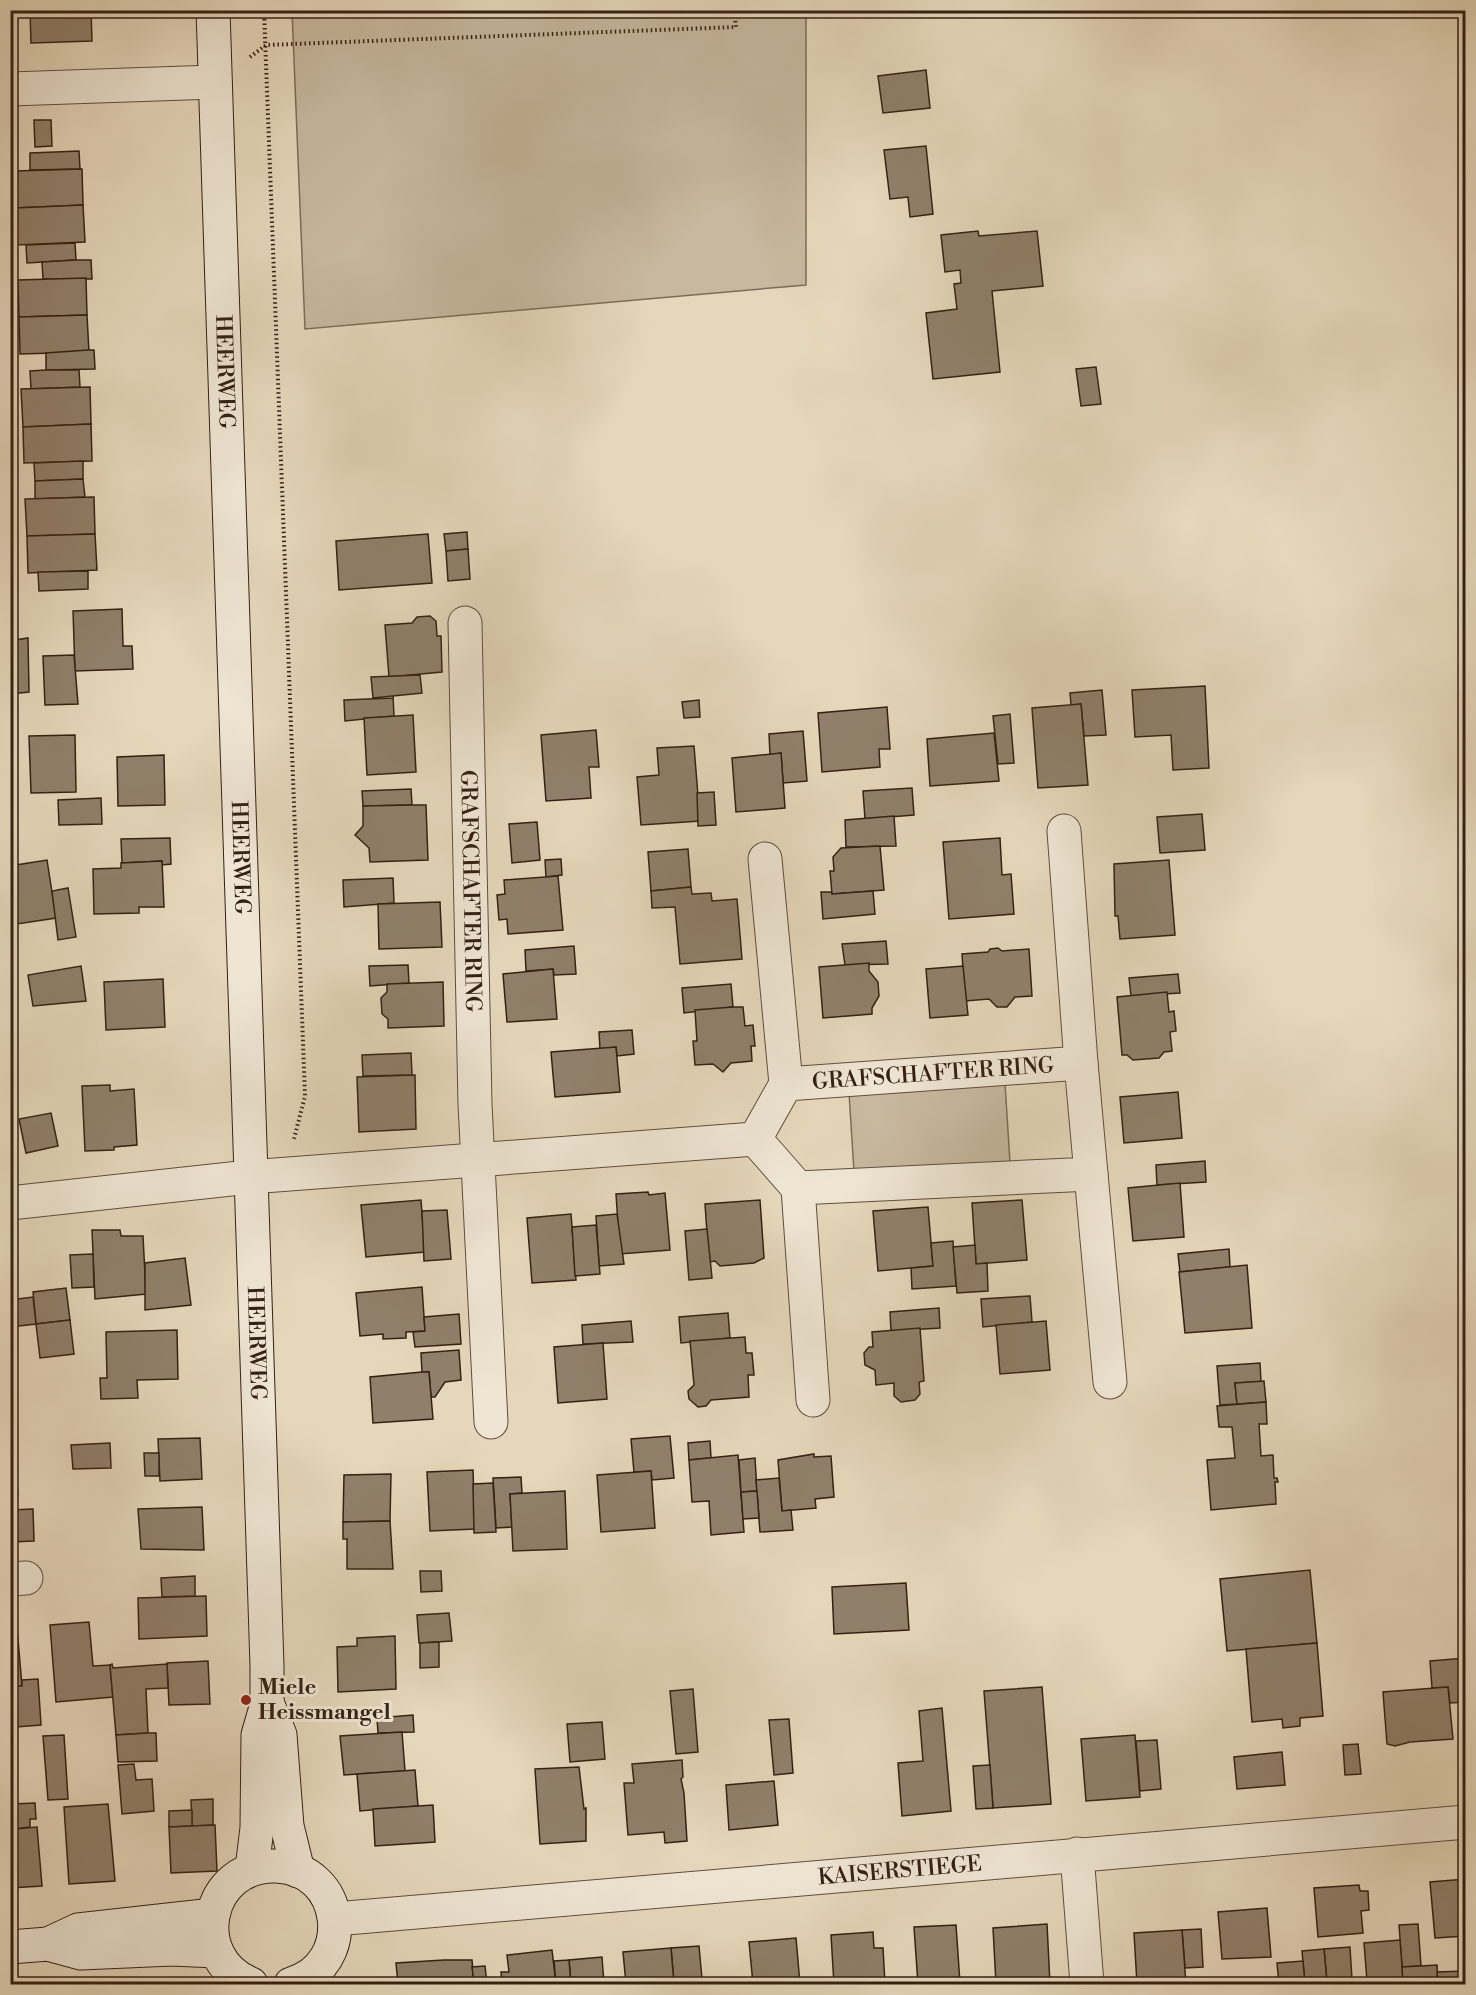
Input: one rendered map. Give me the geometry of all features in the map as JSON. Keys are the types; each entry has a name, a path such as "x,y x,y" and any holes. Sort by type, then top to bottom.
{"street":[{"name":"HEERWEG","path":"213,10 267,1704 258,1735 257,1828 252,1869"},
{"path":"10,89 215,82"},
{"name":"GRAFSCHAFTER RING","path":"465,623 475,1092 491,1422"},
{"name":"GRAFSCHAFTER RING","path":"1064,831 1081,1063 1110,1382"},
{"name":"GRAFSCHAFTER RING","path":"755,1139 786,1084 765,859"},
{"name":"GRAFSCHAFTER RING","path":"786,1084 1081,1063"},
{"path":"10,1203 249,1177 755,1139 798,1188 813,1400"},
{"path":"798,1188 1091,1174"},
{"name":"HEERWEG","path":"267,1704 280,1735 287,1826 298,1871"},
{"name":"KAISERSTIEGE","path":"335,1919 720,1888 1077,1854 1466,1822"},
{"path":"1077,1854 1087,1984"},
{"path":"249,1984 226,1968 216,1951 212,1932 213,1914 218,1899 228,1885 241,1874 252,1869 274,1866 298,1871 321,1886 330,1902 335,1919 334,1943 323,1966 297,1984"},
{"path":"48,1944 78,1930 213,1914"},
{"path":"10,1947 48,1944 81,1953 172,1949 216,1951"}],"path":[{"path":"264,10 305,1096 285,1174"},
{"path":"215,82 266,45 736,27 734,10"}],"shaded area":[{"path":"292,11 806,11 806,285 305,329"},
{"path":"1005,1083 1010,1163 854,1172 849,1093"}],"building":[{"path":"30,10 91,10 92,41 31,43"},
{"path":"926,70 930,108 883,113 878,76"},
{"path":"34,120 51,120 52,146 35,147"},
{"path":"926,146 933,214 910,217 908,197 890,199 884,150"},
{"path":"79,151 80,169 30,170 30,153"},
{"path":"82,169 83,205 15,208 14,171"},
{"path":"83,205 85,242 16,245 15,208"},
{"path":"978,231 979,236 1037,231 1043,286 992,291 1000,372 933,379 926,313 957,309 954,284 961,283 960,270 945,272 941,235"},
{"path":"75,243 76,260 27,263 26,245"},
{"path":"91,260 92,279 43,279 42,262"},
{"path":"86,278 87,315 19,317 18,280"},
{"path":"87,315 89,352 20,354 19,317"},
{"path":"94,350 95,369 46,370 46,353"},
{"path":"1096,367 1101,404 1081,406 1076,369"},
{"path":"79,370 80,387 31,389 30,371"},
{"path":"90,387 91,424 23,427 21,389"},
{"path":"91,424 92,461 24,463 23,427"},
{"path":"83,461 83,479 35,481 34,463"},
{"path":"83,479 85,497 35,499 35,481"},
{"path":"94,497 95,534 27,536 25,499"},
{"path":"467,532 468,549 446,551 444,534"},
{"path":"95,534 97,570 28,573 27,536"},
{"path":"428,534 432,583 339,590 336,541"},
{"path":"468,549 470,579 448,581 446,551"},
{"path":"88,571 88,589 39,591 38,572"},
{"path":"122,609 123,646 132,646 133,669 75,671 73,611"},
{"path":"430,616 436,621 437,636 441,636 442,672 389,677 385,625 412,623 417,617"},
{"path":"28,638 29,692 10,694 10,641"},
{"path":"74,655 78,704 45,705 43,656"},
{"path":"420,675 422,693 373,698 371,677"},
{"path":"1205,686 1209,768 1173,770 1171,735 1135,737 1132,690"},
{"path":"1102,690 1106,735 1084,736 1081,704 1071,705 1070,693"},
{"path":"393,696 394,716 345,721 344,700 393,698"},
{"path":"699,700 700,717 684,718 682,702"},
{"path":"1081,704 1088,785 1038,788 1032,708"},
{"path":"887,707 890,749 879,749 880,767 822,772 818,713"},
{"path":"1010,714 1014,763 998,764 993,716"},
{"path":"413,715 416,772 367,775 364,718"},
{"path":"596,730 599,767 589,767 591,798 546,801 541,735"},
{"path":"803,731 807,781 783,783 781,753 770,755 769,734"},
{"path":"994,733 999,781 930,786 927,739"},
{"path":"75,735 76,792 31,793 29,736"},
{"path":"694,746 700,821 641,825 637,777 659,775 657,748"},
{"path":"781,753 785,808 736,812 732,758"},
{"path":"164,755 165,805 118,806 117,757"},
{"path":"912,788 914,815 865,819 863,791"},
{"path":"411,789 412,805 363,806 362,791"},
{"path":"714,792 716,825 698,826 697,793"},
{"path":"101,798 102,824 59,825 58,800"},
{"path":"426,805 428,860 370,862 369,848 355,835 363,826 363,806"},
{"path":"1202,814 1205,850 1160,853 1157,817"},
{"path":"894,816 896,846 846,847 845,820"},
{"path":"537,822 540,860 512,863 509,824"},
{"path":"170,838 171,864 162,865 162,861 122,863 121,839"},
{"path":"1000,838 1002,875 1011,874 1014,914 949,919 943,842"},
{"path":"880,846 884,890 832,894 830,871 834,871 833,857 841,848"},
{"path":"688,849 691,887 651,891 648,852"},
{"path":"561,859 562,875 546,877 545,860"},
{"path":"47,860 56,918 17,924 10,866"},
{"path":"1169,860 1175,935 1120,939 1118,916 1115,916 1114,864"},
{"path":"162,861 164,907 139,907 139,913 94,914 93,869 121,868 121,863"},
{"path":"10,874 16,910 10,911"},
{"path":"558,876 563,930 508,934 507,919 499,920 497,895 505,894 504,880"},
{"path":"393,878 394,903 344,907 343,880"},
{"path":"691,887 692,894 711,893 712,901 737,899 742,959 680,964 675,907 652,908 651,891"},
{"path":"68,888 76,937 58,940 52,891"},
{"path":"873,891 875,914 823,919 821,892 832,894"},
{"path":"440,902 442,947 379,949 378,904"},
{"path":"886,941 888,964 845,965 842,944"},
{"path":"574,946 576,974 554,975 553,969 526,971 525,950"},
{"path":"998,948 1002,951 1029,949 1032,996 1015,997 1007,1007 997,1007 989,999 965,1001 962,954 988,952 990,949"},
{"path":"869,963 869,971 878,982 879,996 872,1008 872,1014 823,1018 819,967"},
{"path":"408,965 409,983 370,986 369,966"},
{"path":"81,966 86,1001 33,1006 28,975"},
{"path":"963,966 968,1015 930,1018 926,969"},
{"path":"553,969 557,1019 507,1022 503,974"},
{"path":"1178,974 1180,993 1131,996 1129,978"},
{"path":"163,979 165,1027 106,1030 104,982"},
{"path":"443,982 444,1026 388,1028 388,1019 382,1014 381,998 387,992 387,984"},
{"path":"731,984 733,1007 684,1013 682,988"},
{"path":"1167,992 1169,1012 1174,1011 1176,1031 1170,1032 1172,1051 1164,1052 1159,1058 1133,1060 1127,1055 1122,1055 1117,997"},
{"path":"743,1007 745,1026 753,1025 755,1046 751,1046 752,1061 731,1063 723,1072 713,1064 695,1065 693,1041 697,1041 695,1010"},
{"path":"632,1030 634,1054 617,1056 616,1047 600,1049 599,1032"},
{"path":"616,1047 620,1092 555,1097 551,1052"},
{"path":"411,1053 412,1075 363,1076 362,1055"},
{"path":"415,1075 416,1129 359,1132 357,1077"},
{"path":"110,1085 110,1091 134,1089 137,1145 114,1147 114,1150 85,1151 82,1086"},
{"path":"1178,1092 1182,1138 1124,1143 1120,1097"},
{"path":"51,1113 58,1146 26,1153 19,1119"},
{"path":"1205,1161 1206,1182 1157,1185 1156,1165"},
{"path":"1180,1183 1184,1237 1133,1241 1128,1188"},
{"path":"648,1192 649,1195 665,1193 670,1250 620,1254 616,1194"},
{"path":"421,1200 425,1252 366,1257 361,1205"},
{"path":"760,1200 764,1258 754,1263 720,1266 715,1261 709,1262 705,1204"},
{"path":"1022,1200 1027,1260 976,1264 972,1203"},
{"path":"928,1207 933,1266 878,1271 873,1211"},
{"path":"447,1210 451,1259 424,1261 422,1211"},
{"path":"571,1214 576,1280 532,1283 527,1218"},
{"path":"617,1214 624,1264 599,1266 596,1216"},
{"path":"596,1225 600,1274 575,1276 572,1227"},
{"path":"707,1229 712,1278 689,1280 685,1231"},
{"path":"92,1230 120,1230 121,1236 143,1236 146,1294 95,1299"},
{"path":"953,1241 956,1286 912,1289 911,1268 933,1266 931,1243"},
{"path":"975,1245 976,1264 987,1263 988,1291 957,1293 953,1247"},
{"path":"1229,1249 1230,1267 1180,1272 1178,1254"},
{"path":"93,1254 94,1287 72,1288 70,1255"},
{"path":"185,1258 191,1305 145,1310 145,1263"},
{"path":"1247,1265 1252,1328 1185,1333 1179,1272"},
{"path":"422,1287 425,1331 406,1332 406,1338 383,1339 383,1334 360,1336 356,1293"},
{"path":"66,1288 70,1320 36,1324 33,1292"},
{"path":"1030,1296 1032,1322 983,1327 981,1299"},
{"path":"33,1297 36,1324 10,1327 10,1300"},
{"path":"939,1308 940,1328 891,1331 890,1312"},
{"path":"728,1313 730,1338 681,1343 679,1317"},
{"path":"459,1314 461,1344 415,1347 413,1332 425,1331 424,1317"},
{"path":"70,1320 74,1354 40,1358 36,1324"},
{"path":"631,1321 633,1342 583,1344 582,1325"},
{"path":"1046,1321 1050,1370 1000,1374 996,1325"},
{"path":"920,1328 924,1381 919,1382 920,1394 915,1400 901,1402 894,1396 894,1383 876,1385 875,1370 865,1365 864,1353 869,1347 873,1347 872,1332"},
{"path":"177,1330 178,1379 137,1380 138,1398 101,1399 100,1378 107,1378 106,1332"},
{"path":"745,1337 746,1353 752,1353 754,1375 748,1375 749,1397 711,1400 706,1406 698,1407 689,1399 688,1391 694,1385 690,1341"},
{"path":"603,1343 607,1399 558,1403 554,1347"},
{"path":"459,1350 461,1380 445,1382 435,1397 431,1397 429,1372 422,1372 421,1353"},
{"path":"1260,1363 1261,1382 1235,1383 1237,1404 1220,1405 1217,1366"},
{"path":"429,1372 433,1419 373,1423 370,1377"},
{"path":"1264,1381 1266,1402 1237,1404 1235,1383"},
{"path":"1266,1402 1267,1424 1259,1424 1261,1456 1273,1455 1274,1478 1277,1478 1278,1482 1275,1482 1276,1504 1211,1510 1207,1460 1235,1458 1232,1427 1219,1427 1217,1406"},
{"path":"670,1436 674,1478 652,1480 651,1471 634,1472 631,1439"},
{"path":"200,1438 202,1479 160,1481 158,1439"},
{"path":"710,1441 711,1458 689,1460 688,1443"},
{"path":"110,1443 111,1468 73,1469 71,1445"},
{"path":"144,1453 159,1453 159,1476 145,1476"},
{"path":"814,1454 814,1457 831,1456 834,1497 815,1499 816,1508 782,1511 778,1460"},
{"path":"738,1455 744,1532 711,1535 709,1501 692,1502 689,1460"},
{"path":"755,1458 757,1491 741,1492 739,1460"},
{"path":"16,1469 18,1496 10,1497 10,1470"},
{"path":"473,1470 475,1529 430,1531 427,1472"},
{"path":"651,1471 655,1528 601,1532 597,1475"},
{"path":"391,1474 390,1521 343,1522 344,1475"},
{"path":"521,1477 522,1493 510,1494 512,1527 496,1528 493,1478"},
{"path":"779,1478 782,1511 791,1510 793,1530 760,1532 756,1480"},
{"path":"493,1483 496,1532 474,1533 473,1484"},
{"path":"565,1491 567,1549 513,1551 510,1494"},
{"path":"757,1491 759,1518 743,1519 741,1492"},
{"path":"202,1507 204,1550 141,1549 138,1509"},
{"path":"33,1509 34,1541 10,1542 10,1510"},
{"path":"390,1521 393,1569 347,1569 347,1539 343,1539 343,1522"},
{"path":"1310,1570 1317,1643 1227,1651 1220,1579"},
{"path":"420,1571 441,1571 442,1591 421,1592"},
{"path":"195,1576 195,1596 162,1597 161,1578"},
{"path":"906,1583 909,1630 834,1634 832,1587"},
{"path":"206,1596 207,1636 139,1639 138,1598"},
{"path":"449,1613 452,1641 419,1643 417,1615"},
{"path":"10,1616 16,1616 22,1686 10,1687"},
{"path":"89,1622 93,1666 110,1665 113,1697 56,1702 50,1625"},
{"path":"395,1636 396,1689 338,1692 337,1647 357,1646 357,1638"},
{"path":"439,1642 439,1667 420,1668 420,1643"},
{"path":"1317,1643 1323,1716 1300,1718 1300,1726 1283,1728 1282,1719 1252,1722 1246,1649"},
{"path":"1466,1658 1466,1702 1450,1703 1448,1687 1432,1688 1430,1661"},
{"path":"208,1661 210,1704 169,1705 167,1663"},
{"path":"112,1664 113,1668 167,1664 168,1688 146,1689 148,1733 116,1735 110,1665"},
{"path":"38,1679 41,1725 16,1727 14,1686 22,1686 22,1680"},
{"path":"1042,1687 1051,1804 993,1808 984,1691"},
{"path":"1448,1687 1453,1739 1410,1742 1395,1746 1387,1744 1383,1692"},
{"path":"693,1689 698,1752 676,1754 670,1691"},
{"path":"942,1708 951,1811 902,1816 898,1763 923,1761 919,1711"},
{"path":"413,1715 414,1732 378,1733 377,1718"},
{"path":"789,1719 793,1773 774,1775 769,1720"},
{"path":"602,1722 605,1759 570,1762 567,1724"},
{"path":"402,1732 405,1771 344,1775 340,1736"},
{"path":"156,1733 157,1761 118,1762 116,1735"},
{"path":"64,1735 68,1799 48,1800 43,1736"},
{"path":"1135,1735 1140,1797 1086,1801 1081,1739"},
{"path":"1157,1740 1161,1789 1140,1791 1136,1741"},
{"path":"1358,1744 1361,1774 1345,1775 1343,1745"},
{"path":"1282,1752 1285,1785 1237,1789 1234,1757"},
{"path":"682,1760 683,1777 681,1779 687,1841 665,1843 664,1832 628,1835 624,1783 634,1783 632,1764"},
{"path":"134,1764 136,1780 152,1779 154,1811 122,1814 118,1765"},
{"path":"990,1765 993,1808 976,1809 973,1766"},
{"path":"579,1767 584,1809 586,1808 586,1841 540,1844 535,1769"},
{"path":"415,1770 418,1806 360,1811 357,1774"},
{"path":"774,1781 778,1825 729,1830 726,1785"},
{"path":"213,1799 213,1825 192,1826 191,1800"},
{"path":"35,1803 36,1819 30,1819 30,1827 15,1829 13,1804"},
{"path":"108,1804 115,1881 69,1884 64,1807"},
{"path":"433,1805 435,1842 375,1846 373,1809"},
{"path":"192,1810 192,1826 169,1827 169,1811"},
{"path":"215,1825 217,1871 171,1873 169,1827"},
{"path":"37,1827 42,1886 10,1888 10,1843 16,1843 15,1829"},
{"path":"1466,1879 1466,1936 1435,1938 1430,1882"},
{"path":"1359,1885 1360,1891 1368,1891 1369,1910 1361,1911 1363,1933 1318,1937 1314,1888"},
{"path":"1267,1908 1271,1957 1222,1959 1218,1912"},
{"path":"1047,1924 1050,1984 996,1984 993,1928"},
{"path":"1418,1924 1421,1966 1402,1967 1399,1925"},
{"path":"956,1925 960,1983 918,1984 914,1927"},
{"path":"1201,1929 1203,1967 1185,1968 1182,1930"},
{"path":"1182,1930 1186,1984 1137,1984 1134,1933"},
{"path":"873,1932 874,1948 883,1948 885,1984 834,1984 831,1935"},
{"path":"796,1938 800,1984 753,1984 749,1942"},
{"path":"1400,1940 1403,1979 1367,1981 1364,1943"},
{"path":"699,1946 702,1979 674,1982 671,1948"},
{"path":"1350,1947 1352,1980 1327,1982 1324,1949"},
{"path":"671,1948 674,1984 626,1984 623,1952"},
{"path":"1324,1949 1327,1982 1305,1984 1302,1951"},
{"path":"552,1950 556,1984 502,1984 501,1972 509,1972 507,1955"},
{"path":"602,1957 604,1984 571,1984 569,1960"},
{"path":"472,1960 474,1984 398,1984 396,1963"},
{"path":"569,1960 571,1984 556,1984 554,1961"},
{"path":"1303,1961 1305,1984 1279,1984 1277,1963"},
{"path":"1437,1965 1438,1984 1403,1984 1402,1967"},
{"path":"485,1966 487,1984 474,1984 472,1967"},
{"path":"1465,1971 1466,1984 1438,1984 1437,1972"},
{"path":"1390,1980 1390,1984 1362,1984 1362,1982"}],"place":[{"name":"Miele Heissmangel","path":"246,1700"}]}
